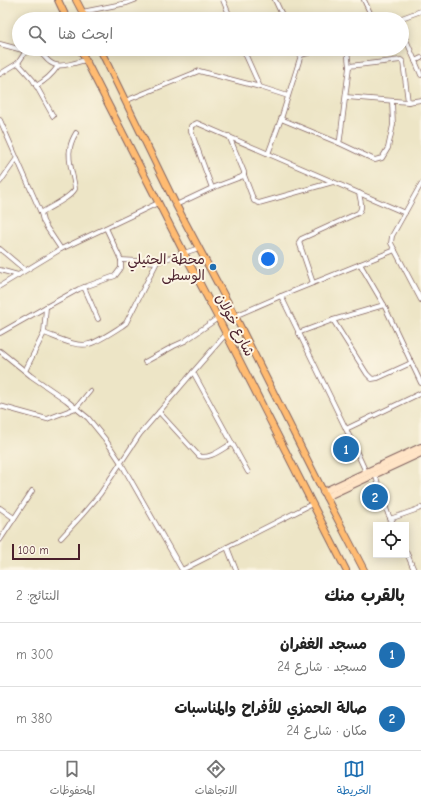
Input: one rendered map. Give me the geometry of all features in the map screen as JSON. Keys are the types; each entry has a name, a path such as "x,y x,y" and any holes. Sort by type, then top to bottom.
{"main road":[{"path":"58,0 64,12"},
{"path":"76,0 82,12"},
{"name":"شارع خولان","path":"83,56 346,570"},
{"name":"شارع خولان","path":"103,56 176,205 235,316 324,494 364,570"}],"street":[{"path":"82,12 128,3 135,0"},
{"path":"223,0 228,12"},
{"path":"275,0 281,12"},
{"path":"364,0 370,12"},
{"path":"409,15 421,11"},
{"path":"0,44 12,47"},
{"path":"409,47 421,75"},
{"path":"0,74 18,63 23,56"},
{"path":"43,56 52,64 58,66 85,60"},
{"path":"246,56 260,87"},
{"path":"268,154 281,119 301,56"},
{"path":"339,143 346,97 349,66 348,56"},
{"path":"415,62 421,58"},
{"path":"349,66 401,60 408,102"},
{"path":"18,63 33,80 53,116"},
{"path":"36,86 45,81 54,73 58,66"},
{"path":"125,101 199,71 288,96"},
{"path":"346,97 408,102 421,100"},
{"path":"281,119 375,160 382,158 388,148 393,125 392,101"},
{"path":"0,120 45,224 61,249"},
{"path":"212,188 191,131 191,126 197,123 405,213"},
{"path":"41,213 73,193 75,189 69,149 76,133"},
{"path":"229,136 254,201 259,203 333,182"},
{"path":"0,182 17,158"},
{"path":"176,205 244,175"},
{"path":"420,187 392,236 391,243 421,300"},
{"path":"314,283 299,242 301,239 358,213 362,207 359,194"},
{"path":"0,286 61,249 158,203"},
{"path":"0,333 84,287 115,276 121,268 121,260 106,228"},
{"path":"121,260 157,262 199,248"},
{"path":"0,249 25,270"},
{"path":"235,316 395,250"},
{"path":"44,333 73,343 84,345 91,344 122,326 126,323 157,262"},
{"path":"360,264 384,305 421,382"},
{"path":"0,270 18,275"},
{"path":"84,287 98,319"},
{"path":"281,296 366,472"},
{"path":"298,333 333,320 384,305"},
{"path":"25,371 44,333 46,307"},
{"path":"145,362 185,341 218,318"},
{"path":"333,320 367,374 372,378 378,378 411,363"},
{"path":"61,538 100,494 140,434 226,334"},
{"path":"0,351 88,418 105,439 121,463 182,570 312,504"},
{"path":"192,372 248,472"},
{"path":"0,406 48,419 76,408 90,391"},
{"path":"346,429 421,393"},
{"path":"159,412 199,456 203,458 208,457 231,444"},
{"path":"324,494 366,472 421,447"},
{"path":"324,494 375,474 421,453"},
{"path":"375,474 392,522"},
{"path":"0,540 32,491"},
{"path":"0,508 14,518"},
{"path":"390,519 421,508"},
{"path":"227,547 236,570"},
{"path":"409,558 414,570"}],"place":[{"name":"محطة الحثيلي الوسطى","path":"213,267"},
{"name":"مسجد الغفران","path":"346,449"},
{"name":"صالة الحمزي للأفراح والمناسبات","path":"375,497"}]}
